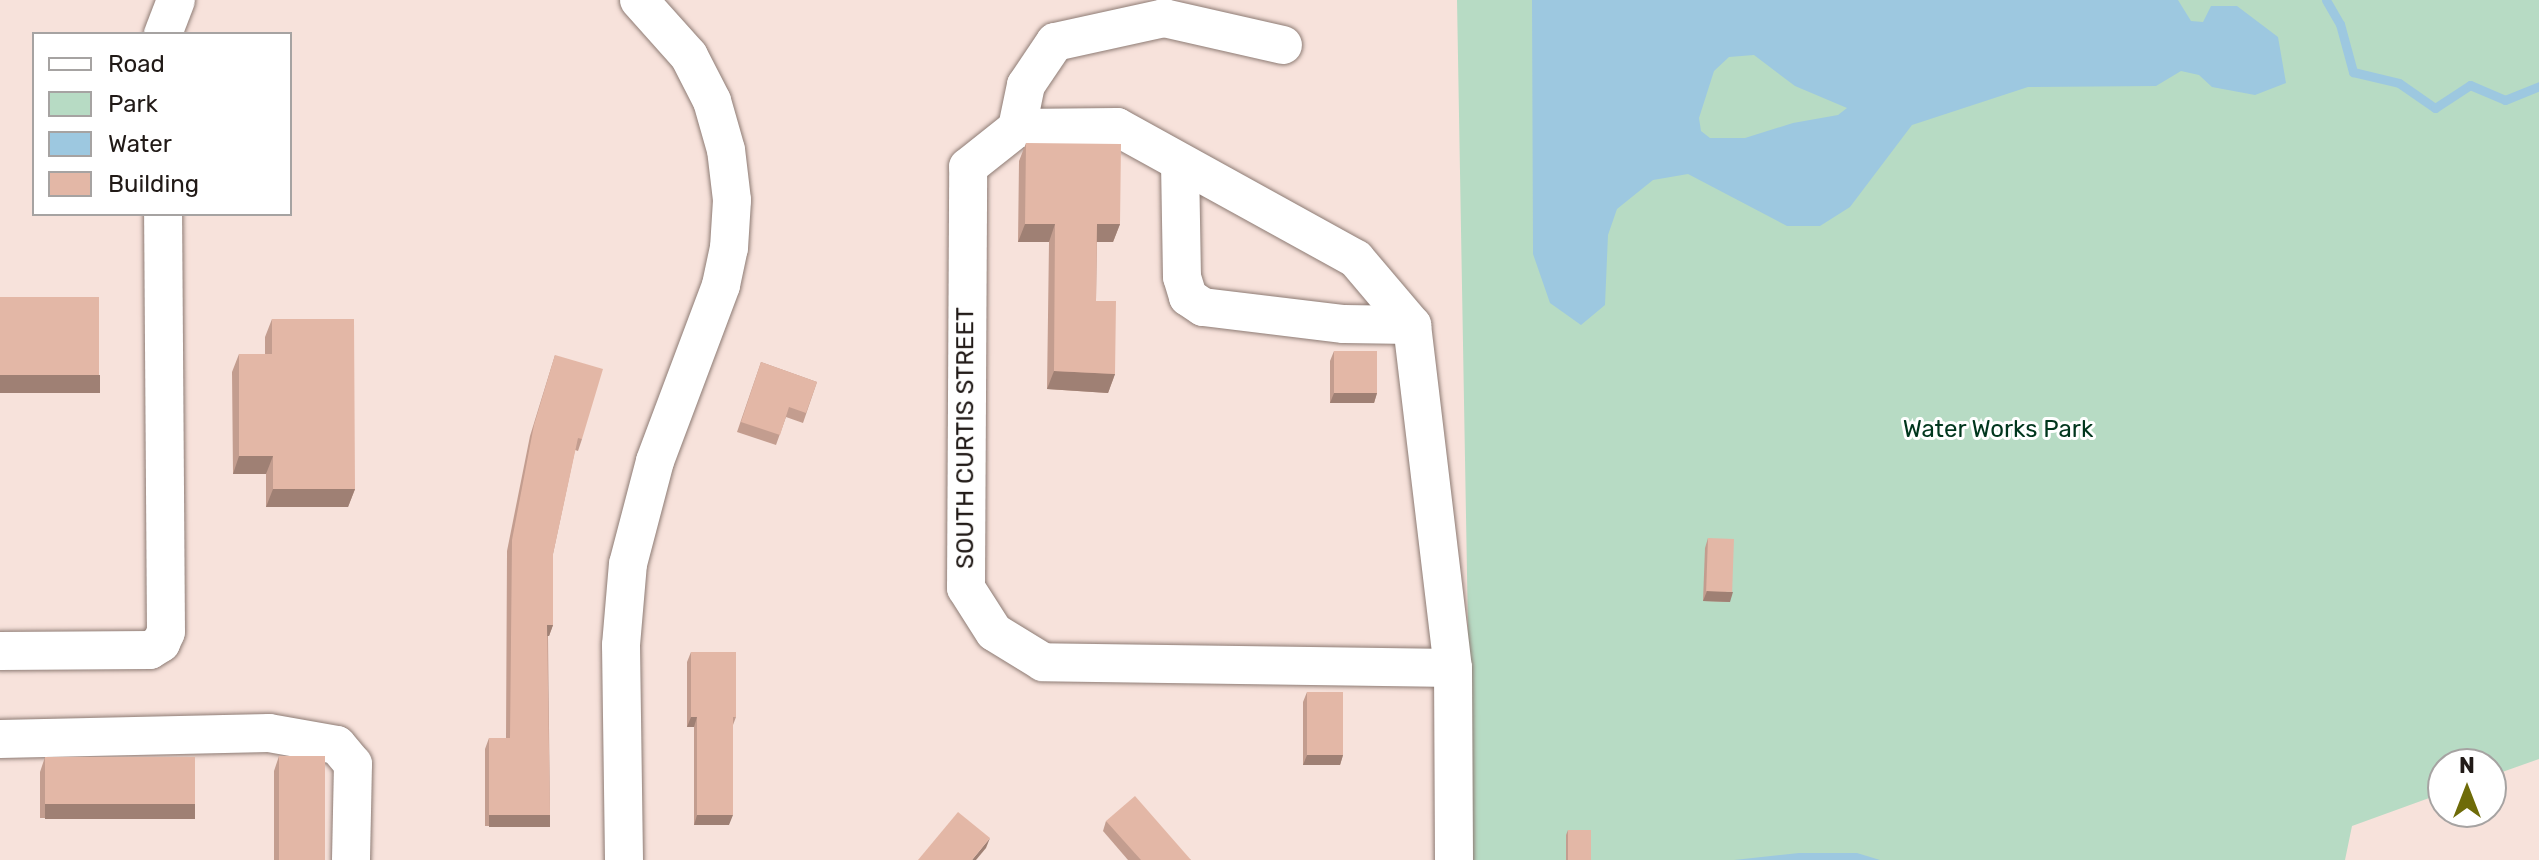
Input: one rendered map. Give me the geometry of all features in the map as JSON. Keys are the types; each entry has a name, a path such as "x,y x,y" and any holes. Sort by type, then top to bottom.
{"street":[{"path":"164,32 176,0"},
{"path":"624,860 621,645 628,564 655,461 721,285 729,248 732,200 726,150 712,101 689,56 639,0"},
{"path":"1283,45 1164,18 1055,42 1026,85 1017,128 1117,127 1356,259 1412,325 1453,668 1454,860"},
{"name":"SOUTH CURTIS STREET","path":"1017,128 968,167 966,588 994,632 1043,662 1453,668"},
{"path":"1180,163 1182,277 1188,297 1203,307 1250,313 1344,324 1412,325"},
{"path":"0,651 150,650 161,643 166,632 163,216"},
{"path":"0,739 269,733 337,745 353,764 351,860"}],"green space":[{"name":"Water Works Park","path":"1457,0 2539,0 2539,759 2507,770 2507,748 2427,748 2427,799 2352,826 2345,860 1472,860"}],"water":[{"path":"1532,0 2178,0 2191,21 2203,22 2211,6 2237,6 2278,37 2286,83 2255,95 2212,87 2199,75 2181,71 2156,86 2028,87 1912,125 1850,207 1820,226 1787,226 1688,174 1653,180 1617,209 1608,235 1605,305 1581,325 1550,303 1533,254","holes":["1754,55 1795,86 1847,108 1838,115 1793,123 1745,138 1710,138 1701,131 1699,118 1714,71 1729,57"]},
{"path":"1799,853 1857,853 1880,860 1734,860"}],"building":[{"path":"1026,143 1121,144 1120,224 1097,224 1096,301 1116,301 1115,374 1054,371 1055,224 1025,224"},
{"path":"0,297 99,297 99,375 0,375"},
{"path":"272,319 354,319 355,489 273,489 273,456 239,456 239,354 272,354"},
{"path":"1334,351 1377,351 1377,393 1334,393"},
{"path":"555,355 603,369 582,439 578,438 553,554 553,625 547,625 550,815 489,815 489,738 510,738 512,540 534,425"},
{"path":"761,362 817,382 806,413 789,407 780,435 741,422"},
{"path":"1708,538 1734,539 1732,592 1706,591"},
{"path":"691,652 736,652 733,815 697,815 697,717 691,717"},
{"path":"1307,692 1343,692 1343,755 1307,755"},
{"path":"279,756 325,756 325,860 279,860"},
{"path":"45,757 195,757 195,804 45,804"},
{"path":"1135,796 1191,860 1141,860 1106,821"},
{"path":"958,812 990,838 972,860 918,860"},
{"path":"1568,830 1591,830 1591,860 1568,860"}],"waterway":[{"path":"2326,0 2340,24 2353,72 2399,83 2435,108 2470,85 2505,100 2539,86"}]}
